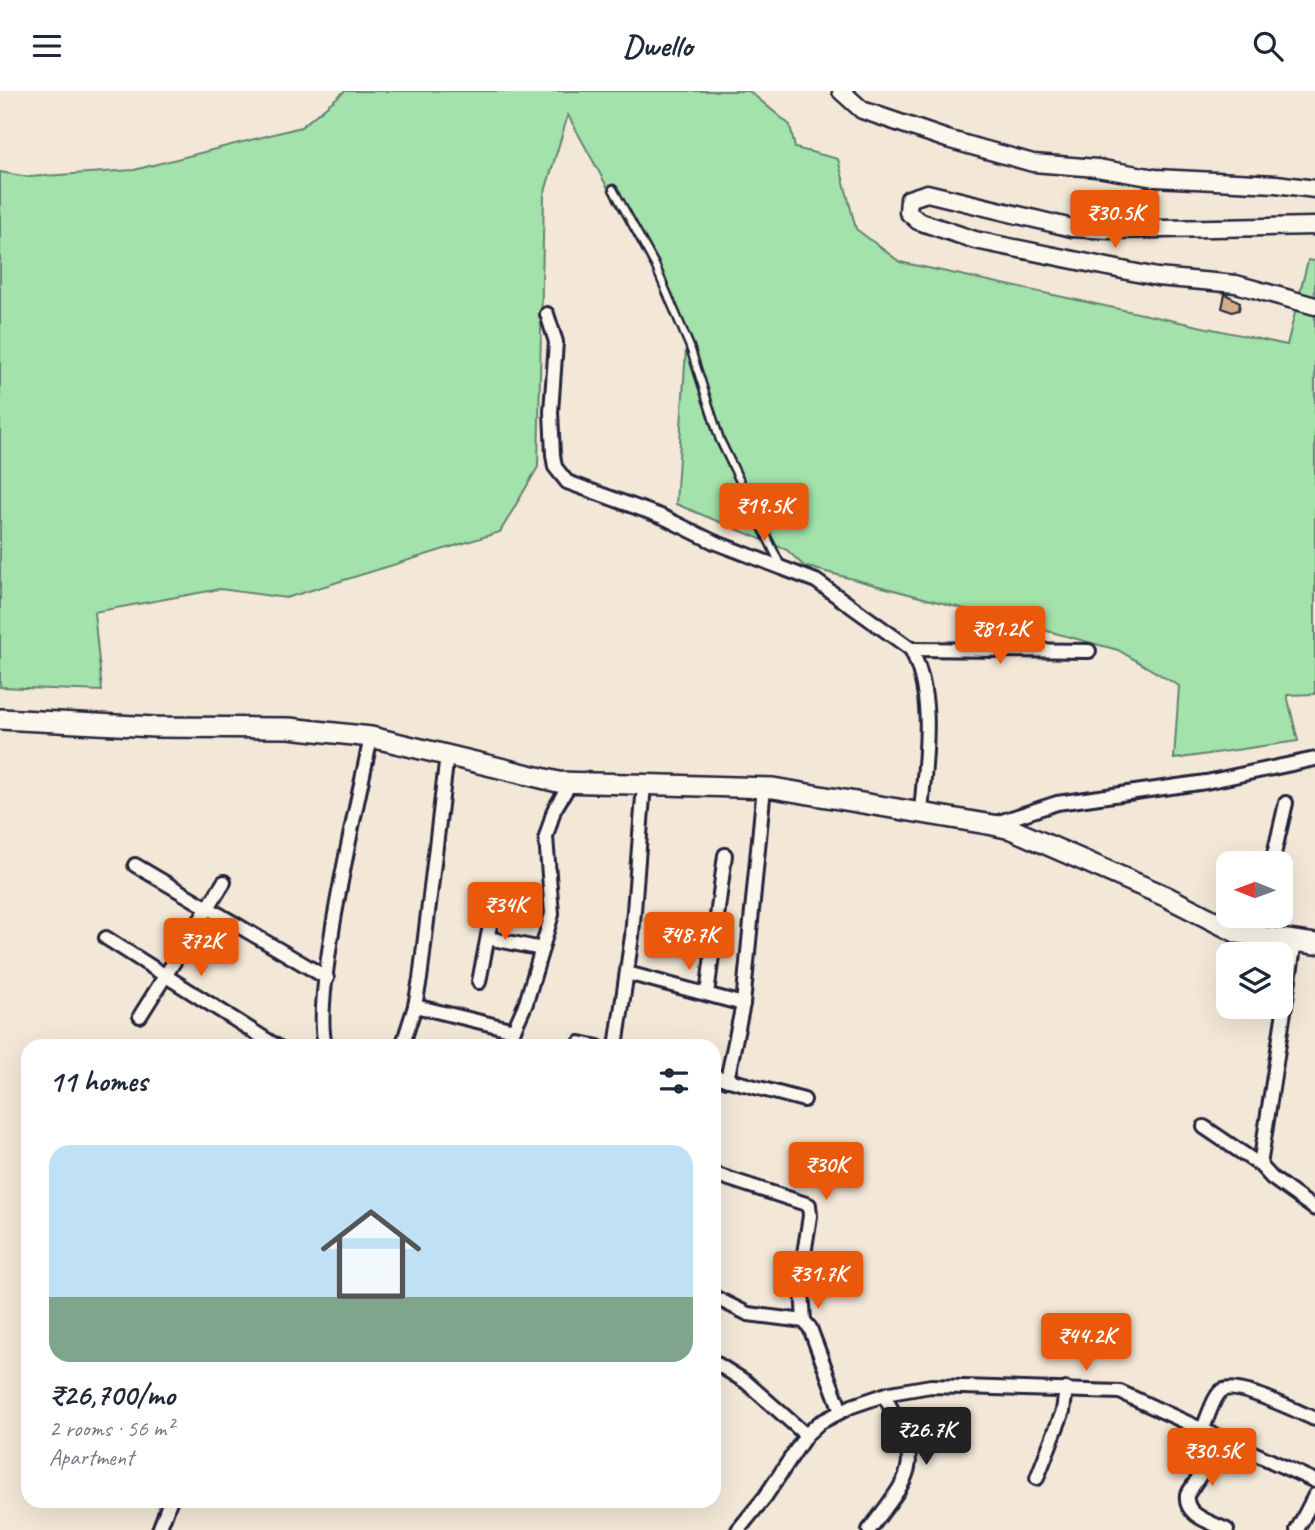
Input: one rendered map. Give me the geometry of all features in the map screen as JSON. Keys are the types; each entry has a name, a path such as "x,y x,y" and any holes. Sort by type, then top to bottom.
{"main road":[{"path":"0,719 155,727 289,728 371,737 558,782 764,787 993,825 1011,829 1165,896 1238,933 1305,942"}],"street":[{"path":"841,91 863,110 947,139 1033,163 1097,168 1155,178 1276,184 1315,189"},
{"path":"1315,226 1110,230 1072,228 926,193 909,199 908,212 918,221 975,240 1157,277 1236,284 1315,306"},
{"path":"547,314 556,342 551,424 555,467 559,475 580,489 663,517 713,543 782,567 832,590 911,649 922,674 927,701 920,813"},
{"path":"911,649 1089,651"},
{"path":"324,1039 322,1026 327,978 371,737"},
{"path":"405,1039 415,1006 431,905 447,755"},
{"path":"993,825 1057,803 1206,782 1315,759"},
{"path":"510,1039 526,1003 553,903 546,837 554,810 571,782"},
{"path":"617,1039 627,973 644,784"},
{"path":"727,1080 743,1004 764,787"},
{"path":"1275,851 1286,803"},
{"path":"707,994 725,855"},
{"path":"135,865 327,978"},
{"path":"141,1016 224,882"},
{"path":"479,982 496,894"},
{"path":"1255,935 1256,928"},
{"path":"106,938 265,1039"},
{"path":"488,938 542,949"},
{"path":"1260,1165 1305,942"},
{"path":"627,973 743,1004"},
{"path":"415,1006 514,1030"},
{"path":"721,1078 804,1100"},
{"path":"1204,1127 1260,1165 1272,1178 1315,1209"},
{"path":"721,1176 803,1202 811,1209 801,1273 804,1321 810,1328 841,1411"},
{"path":"721,1300 748,1314 804,1321"},
{"path":"721,1366 746,1382 806,1435"},
{"path":"738,1530 765,1497 806,1435 830,1415 910,1388 949,1385 1120,1392 1315,1481"},
{"path":"1037,1478 1061,1418 1066,1389"},
{"path":"1203,1428 1219,1393 1225,1389 1245,1391 1315,1419"},
{"path":"869,1530 895,1496 909,1469 906,1437 884,1395"},
{"path":"1224,1439 1187,1495 1186,1503 1189,1510 1227,1530"},
{"path":"1297,1530 1315,1496"},
{"path":"159,1530 167,1508"}],"lane":[{"path":"613,189 655,265 690,347 720,440 782,567"}],"green space":[{"path":"345,91 749,91 790,125 795,148 838,159 856,229 900,262 1287,345 1308,260 1315,261 1315,694 1287,695 1298,741 1174,759 1179,686 1118,650 804,566 787,550 676,504 687,333 568,115 544,195 538,467 500,532 286,598 220,589 94,612 102,691 0,687 0,172 28,177 134,170 301,127"}],"building":[{"path":"1225,294 1240,302 1239,310 1232,312 1222,308"}]}
